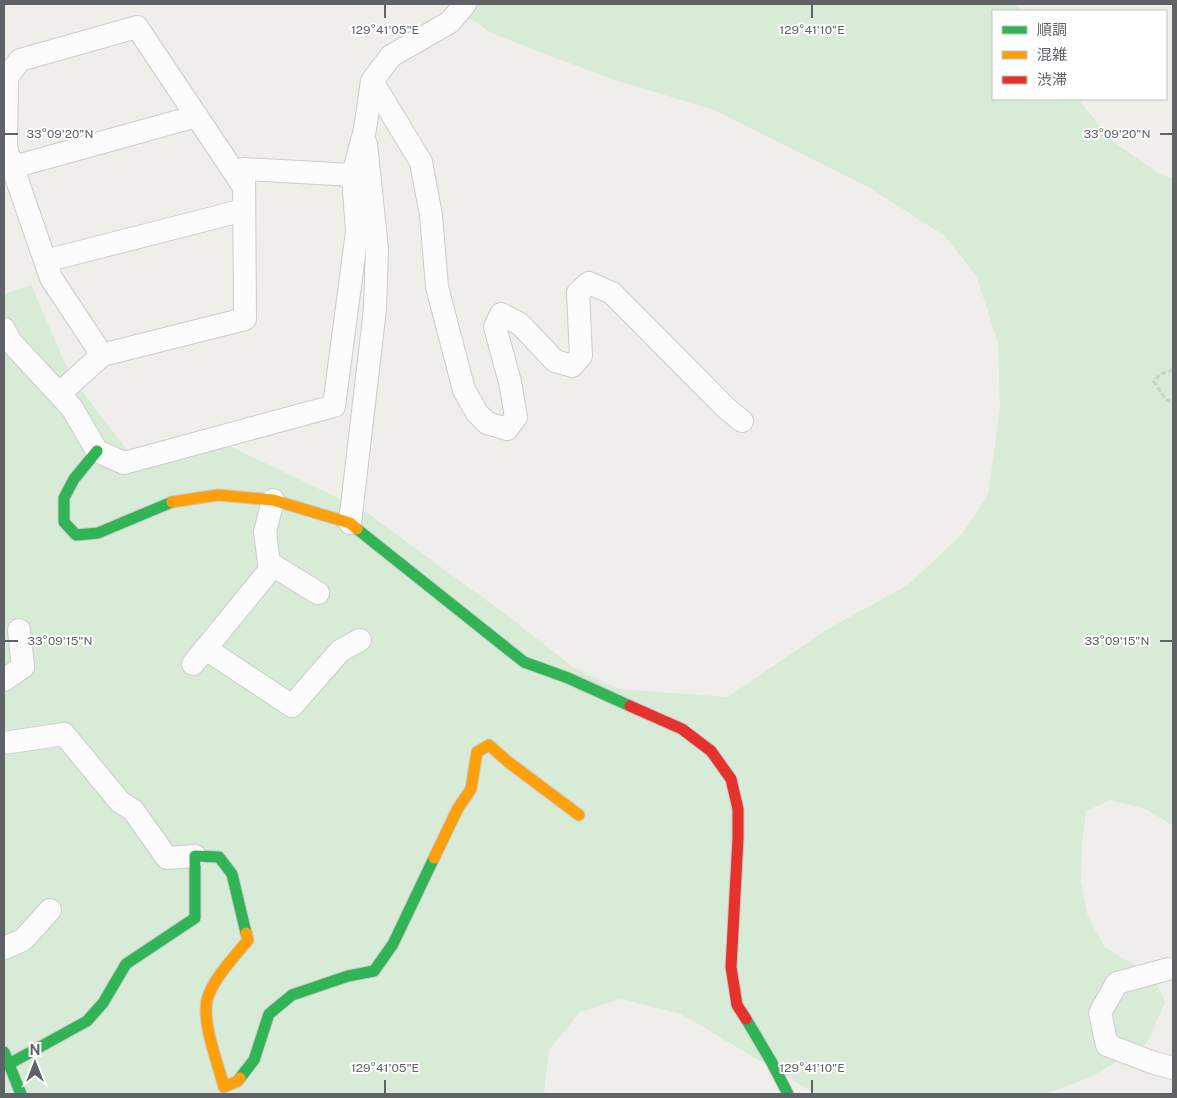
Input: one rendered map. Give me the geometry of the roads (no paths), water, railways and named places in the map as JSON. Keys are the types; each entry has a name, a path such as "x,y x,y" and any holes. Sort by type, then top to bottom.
{"street":[{"path":"4,329 10,341 72,408 97,451 124,463 334,406 357,232 353,175 365,130 372,80 391,56 450,22 465,4"},
{"path":"102,355 51,278 6,148 7,77 20,60 137,27 244,187"},
{"path":"372,80 421,162 431,215 437,287 464,390 477,413 487,423 507,429 516,417 510,382 495,327 501,314 520,324 555,361 572,366 581,356 578,293 589,283 612,293 713,396 742,421"},
{"path":"12,167 197,116"},
{"path":"350,523 375,309 377,249 365,130"},
{"path":"59,394 102,355 245,319 244,169 353,175"},
{"path":"45,261 244,210"},
{"path":"97,451 74,479 64,498 64,522 76,535 98,533 176,501 218,495 273,500 350,523 524,662 568,678 682,729 711,750 730,779 738,809 732,967 737,1005 771,1061 788,1094"},
{"path":"273,500 266,532 268,563 318,593"},
{"path":"273,566 200,656 292,706 340,651 360,640"},
{"path":"4,680 23,667 19,630"},
{"path":"4,743 64,734 120,802 133,810 167,858 219,857 232,874 248,940 220,976 207,1000 208,1024 224,1087 238,1081 254,1060 269,1014 292,995 348,976 374,971 393,944 458,808 472,789 477,752 489,745 507,761 579,815"},
{"path":"9,1064 87,1021 103,1004 126,964 196,918 196,856"},
{"path":"4,948 23,940 50,910"},
{"path":"1168,969 1117,983 1100,1013 1107,1045 1154,1063 1173,1068"},
{"path":"4,1052 21,1094"}]}
